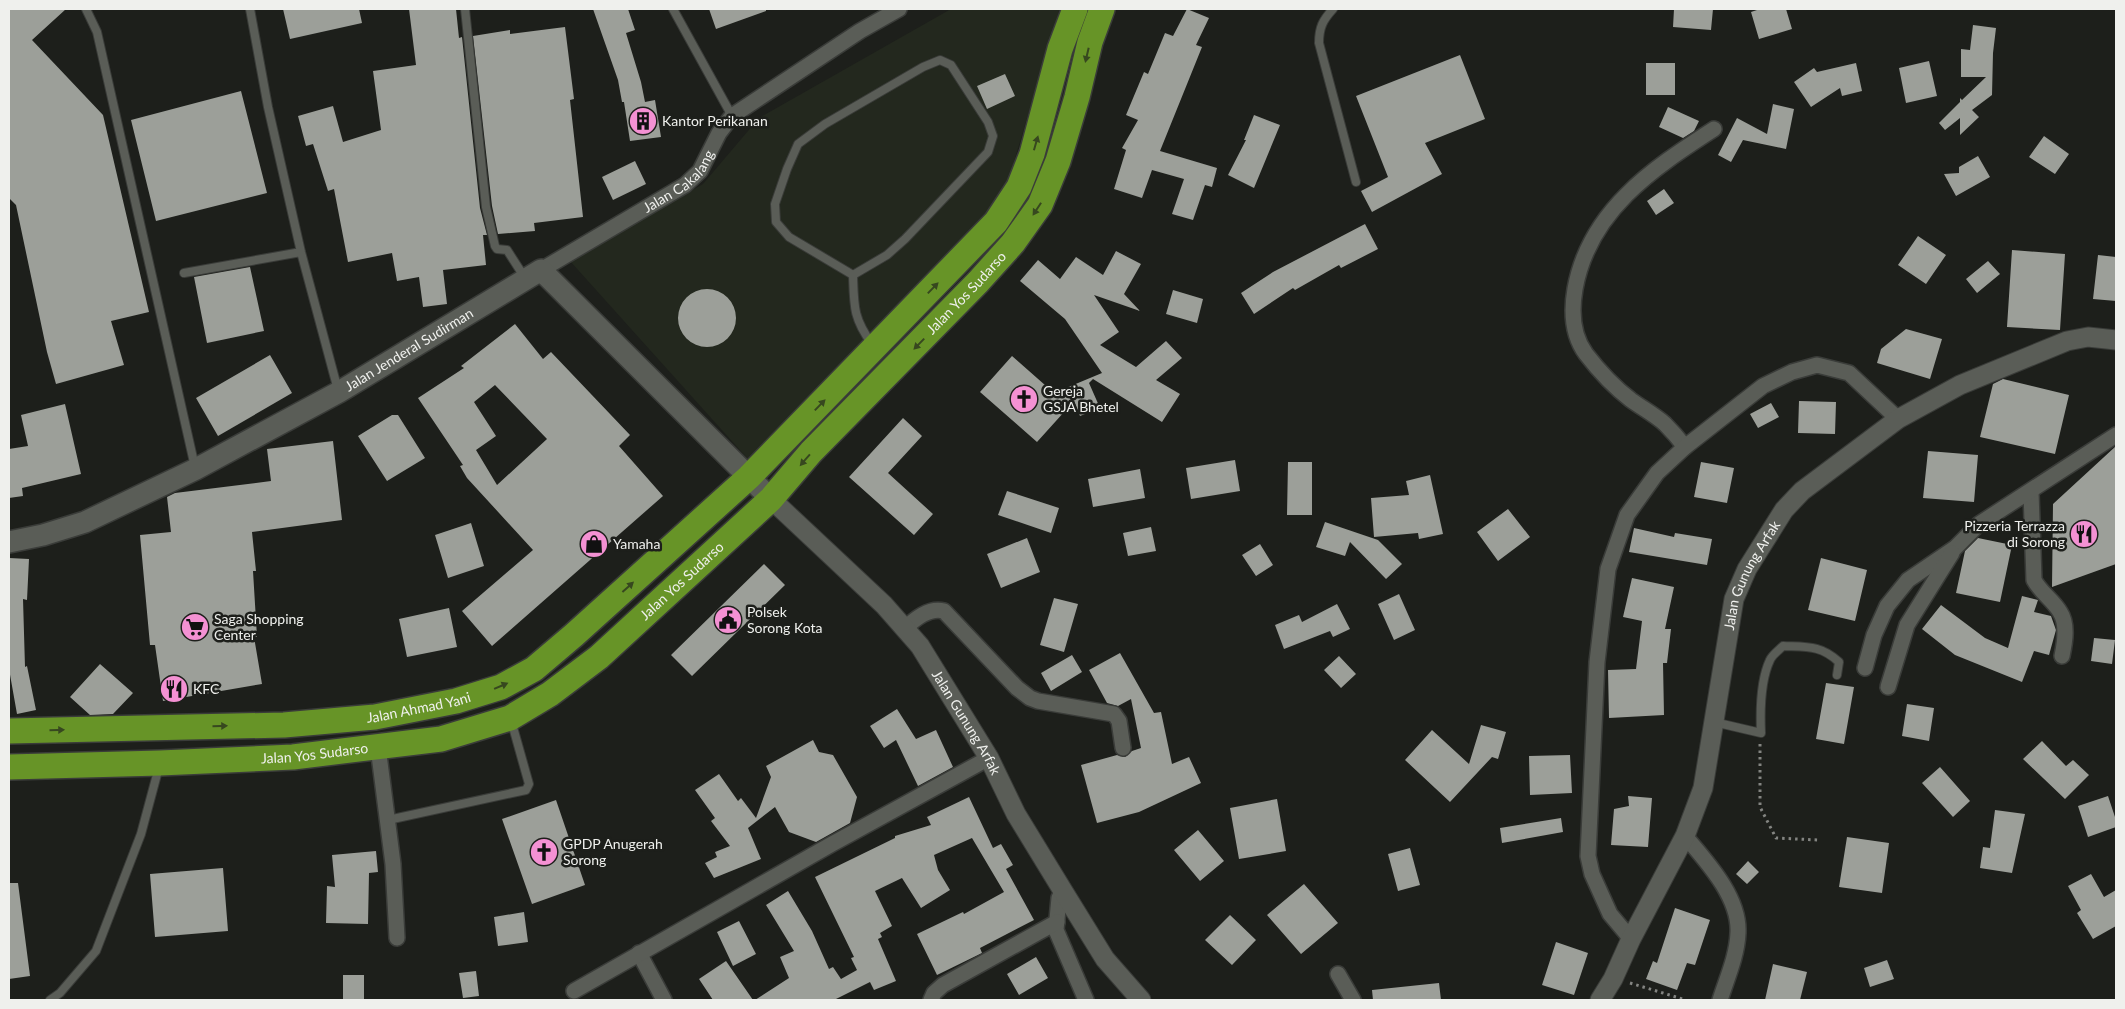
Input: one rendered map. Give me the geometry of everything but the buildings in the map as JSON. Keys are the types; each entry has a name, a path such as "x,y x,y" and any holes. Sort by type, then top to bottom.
{"highway":[{"name":"Jalan Yos Sudarso","path":"749,477 996,222 1019,187 1032,154 1060,49 1075,9"},
{"name":"Jalan Yos Sudarso","path":"9,767 293,757 441,739 510,718 550,694 599,657 770,499 811,452 978,282 1013,243 1040,205 1058,161 1077,97 1090,42 1102,9"},
{"name":"Jalan Ahmad Yani","path":"9,731 284,725 366,718 456,701 501,687 534,669 749,477"}],"main road":[{"name":"Jalan Jenderal Sudirman","path":"9,542 42,535 85,522 196,469 339,392 534,275"},
{"path":"534,275 749,477"},
{"name":"Jalan Gunung Arfak","path":"749,477 770,499"}],"street":[{"name":"Jalan Cakalang","path":"534,275 685,185 700,171 719,133 732,116 860,31 899,9"},
{"path":"1685,447 1665,424 1629,398 1604,376 1576,336 1572,306 1578,275 1597,230 1610,210 1668,158 1714,129"},
{"name":"Jalan Gunung Arfak","path":"1600,1000 1613,979 1631,939 1685,836 1703,788 1734,599 1747,569 1784,510 1802,491 1898,419 1960,385 2067,341 2088,337 2116,340"},
{"path":"1631,939 1610,914 1592,874 1588,856 1597,662 1608,570 1626,515 1657,473 1685,447 1763,386 1792,372 1817,365 1849,373 1898,419"},
{"path":"1864,668 1874,635 1887,606 1908,580 1955,548 1979,524 2116,435"},
{"path":"2030,492 2034,580 2038,589 2060,612 2065,634 2062,656"},
{"name":"Jalan Gunung Arfak","path":"770,499 855,577 920,646 989,758 1016,814 1062,891 1106,959 1141,1000"},
{"path":"1888,686 1907,625 1955,548"},
{"path":"904,629 924,614 938,610 944,611 1017,688 1030,698 1114,714 1119,721 1123,748"},
{"path":"378,747 393,864 397,938"},
{"path":"574,991 989,758"},
{"path":"1685,836 1725,888 1735,910 1738,930 1735,955 1720,1000"},
{"path":"1062,891 1059,898 1056,930 1086,1000"},
{"path":"931,1000 934,993 943,985 1057,922"},
{"path":"639,953 664,1000"},
{"path":"1338,974 1354,1000"}],"lane":[{"path":"86,9 96,32 196,469"},
{"path":"250,9 268,107 300,252 339,392"},
{"path":"465,9 486,207 494,246 497,249 506,249 534,275"},
{"path":"673,9 732,116"},
{"path":"1333,9 1323,20 1319,29 1318,43 1356,182"},
{"path":"940,60 951,66 988,122 993,136 988,152 887,256 853,276 789,237 776,222 775,204 787,169 798,144 825,124 923,67 940,60"},
{"path":"184,273 300,252"},
{"path":"853,276 854,309 861,328 875,348"},
{"path":"1714,722 1761,733 1760,713 1766,672 1771,658 1783,646 1817,647 1830,654 1839,662 1837,675"},
{"path":"388,820 526,790 529,784 510,718"},
{"path":"50,1000 60,993 96,951 142,834 160,763"}],"path":[{"path":"1761,733 1760,807 1776,838 1818,840"},
{"path":"1613,979 1686,1000"}],"shaded area":[{"path":"951,9 1060,9 1000,208 756,468 570,261 703,184 759,118"}],"place":[{"name":"Kantor Perikanan","path":"643,121"},
{"name":"Gereja GSJA Bhetel","path":"1024,399"},
{"name":"Pizzeria Terrazza di Sorong","path":"2084,534"},
{"name":"Yamaha","path":"594,544"},
{"name":"Polsek Sorong Kota","path":"728,620"},
{"name":"Saga Shopping Center","path":"195,627"},
{"name":"KFC","path":"174,689"},
{"name":"GPDP Anugerah Sorong","path":"544,852"}]}
